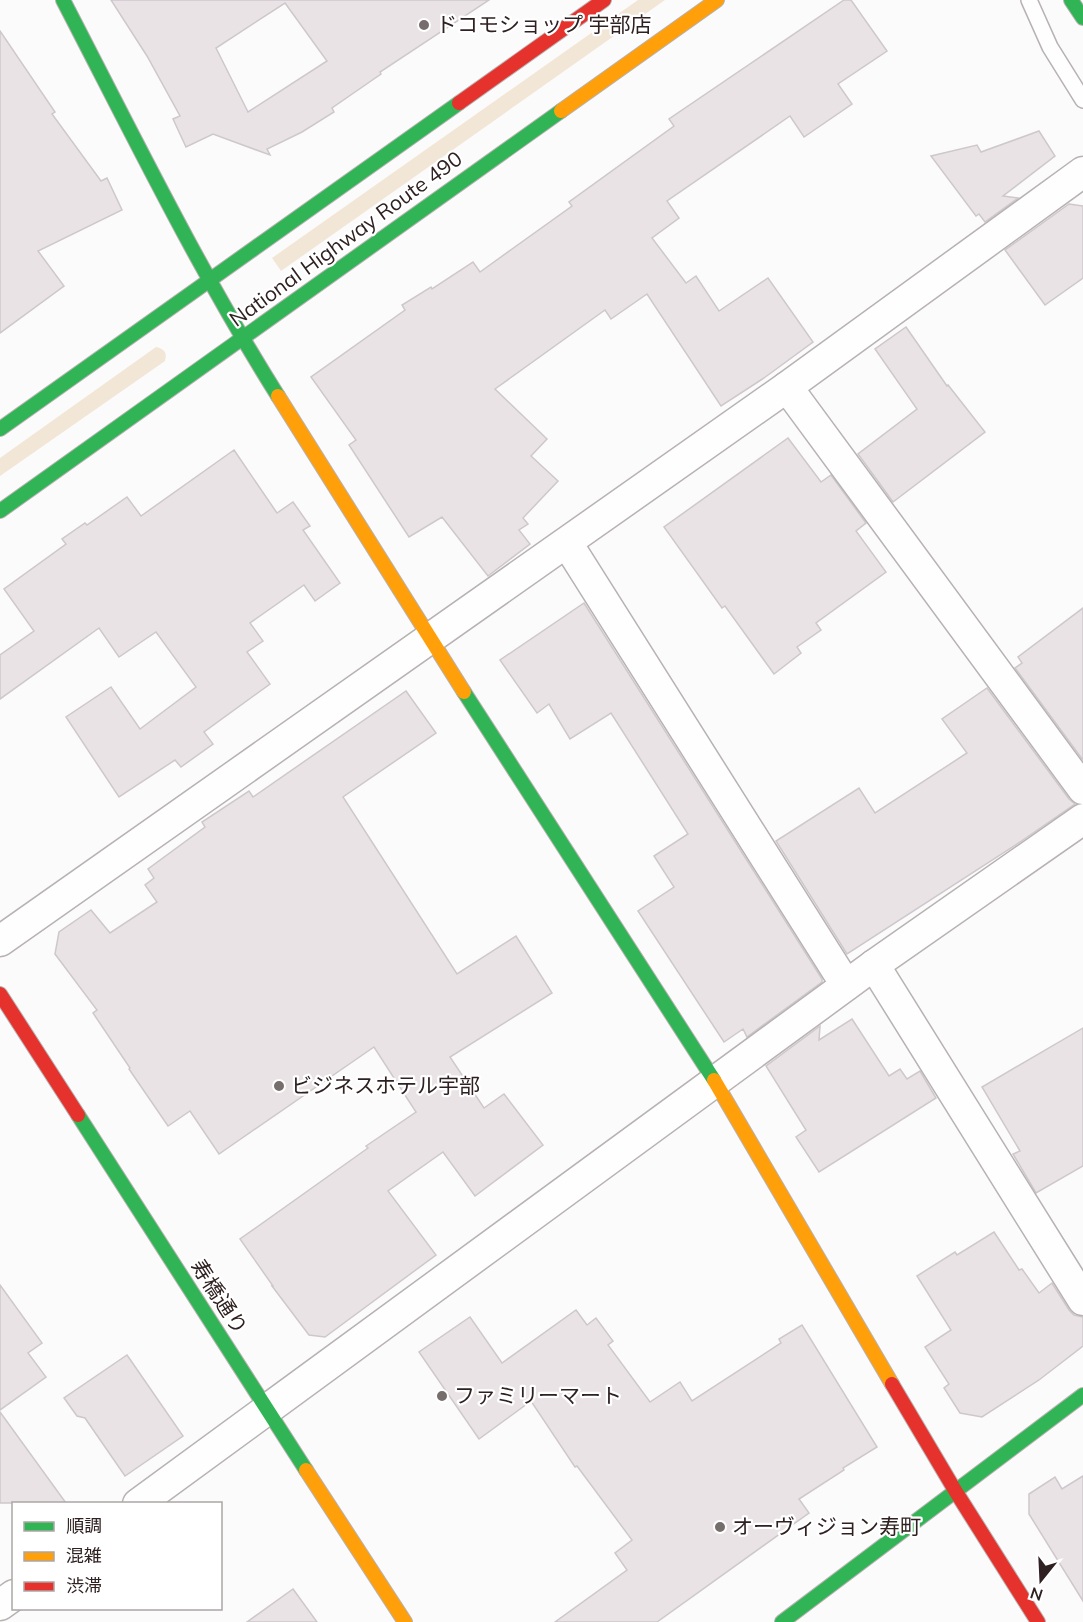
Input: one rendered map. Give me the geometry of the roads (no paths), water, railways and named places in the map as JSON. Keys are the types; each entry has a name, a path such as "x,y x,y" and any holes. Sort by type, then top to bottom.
{"main road":[{"path":"63,0 209,281 242,339 430,638 715,1082 956,1492 1038,1622"},
{"name":"National Highway Route 490","path":"0,429 604,0"},
{"name":"National Highway Route 490","path":"0,511 717,0"},
{"path":"1071,0 1083,18"},
{"name":"寿橋通り","path":"0,994 405,1622"},
{"path":"782,1622 1083,1395"}],"street":[{"path":"0,941 787,387 1083,172"},
{"path":"787,387 1083,789"},
{"path":"567,543 846,985"},
{"path":"139,1502 846,985 1083,819"},
{"path":"874,965 1083,1300"}],"lane":[{"path":"1029,0 1050,47 1083,100"}],"place":[{"name":"ドコモショップ 宇部店","path":"424,25"},
{"name":"ビジネスホテル宇部","path":"279,1086"},
{"name":"ファミリーマート","path":"442,1396"},
{"name":"オーヴィジョン寿町","path":"720,1527"}]}
